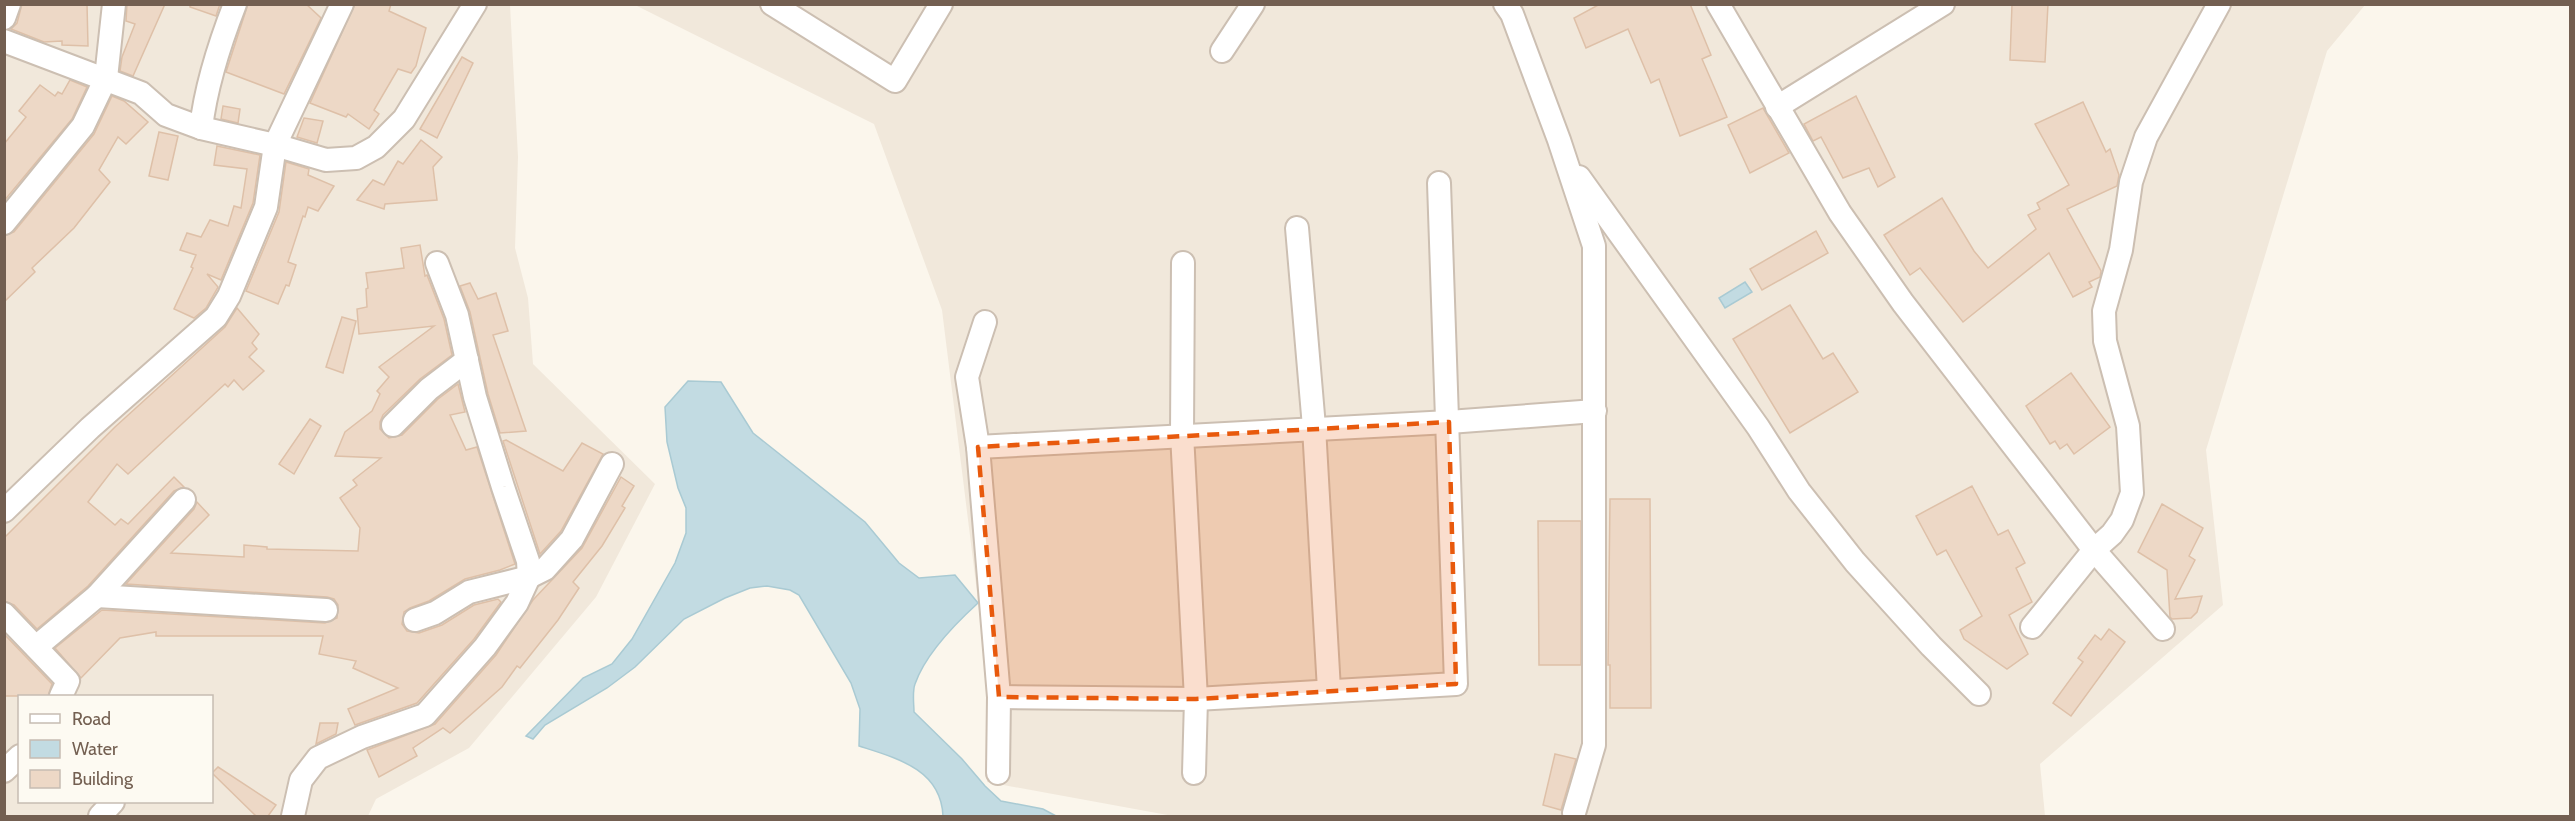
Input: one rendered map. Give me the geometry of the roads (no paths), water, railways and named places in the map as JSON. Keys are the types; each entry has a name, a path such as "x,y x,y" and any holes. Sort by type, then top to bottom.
{"street":[{"path":"4,18 9,4"},
{"path":"4,222 82,126 106,78 114,4"},
{"path":"201,128 203,108 218,48 235,4"},
{"path":"4,511 90,428 216,316 229,296 266,207 275,146 342,4"},
{"path":"4,41 141,93 166,115 201,128 326,160 356,158 376,147 404,119 475,4"},
{"path":"783,7 895,81 941,4"},
{"path":"1222,51 1252,4"},
{"path":"1504,4 1512,14 1566,159 1594,246 1594,745 1574,813"},
{"path":"1718,4 1840,213 1903,303 2094,550 2163,629"},
{"path":"1777,107 1944,4"},
{"path":"2032,627 2094,550 2112,534 2122,520 2132,493 2128,426 2105,341 2104,311 2121,250 2131,182 2146,137 2218,4"},
{"path":"1566,159 1688,333 1758,427 1799,491 1855,562 1931,646 1979,694"},
{"path":"999,698 1196,699 1456,684 1449,422 1439,183"},
{"path":"1297,228 1314,427 1329,690"},
{"path":"294,816 301,780 318,758 362,737 424,715 485,647 517,603 529,577 528,561 475,397 457,315 437,263"},
{"path":"1183,263 1182,434 1196,699 1194,773"},
{"path":"985,322 967,377 978,447 999,698 998,773"},
{"path":"393,425 429,389 467,360"},
{"path":"978,447 1182,434 1449,422 1595,411"},
{"path":"415,620 435,613 469,592 529,577 545,569 572,539 612,464"},
{"path":"36,647 97,596 184,500"},
{"path":"97,596 326,610"},
{"path":"4,614 68,681 61,695"},
{"path":"4,771 18,758"},
{"path":"100,816 111,803"}],"water":[{"path":"1745,282 1752,292 1725,308 1719,298"},
{"path":"688,381 721,382 753,433 865,522 899,563 919,578 955,575 978,603 951,630 926,662 914,687 914,712 1001,801 1043,809 1056,816 943,816 940,800 934,787 925,776 901,761 859,746 860,709 851,683 799,595 790,590 767,586 750,588 684,619 635,667 607,688 545,725 533,739 526,736 583,678 612,664 632,639 675,563 686,533 686,508 678,488 667,442 665,407"}]}
